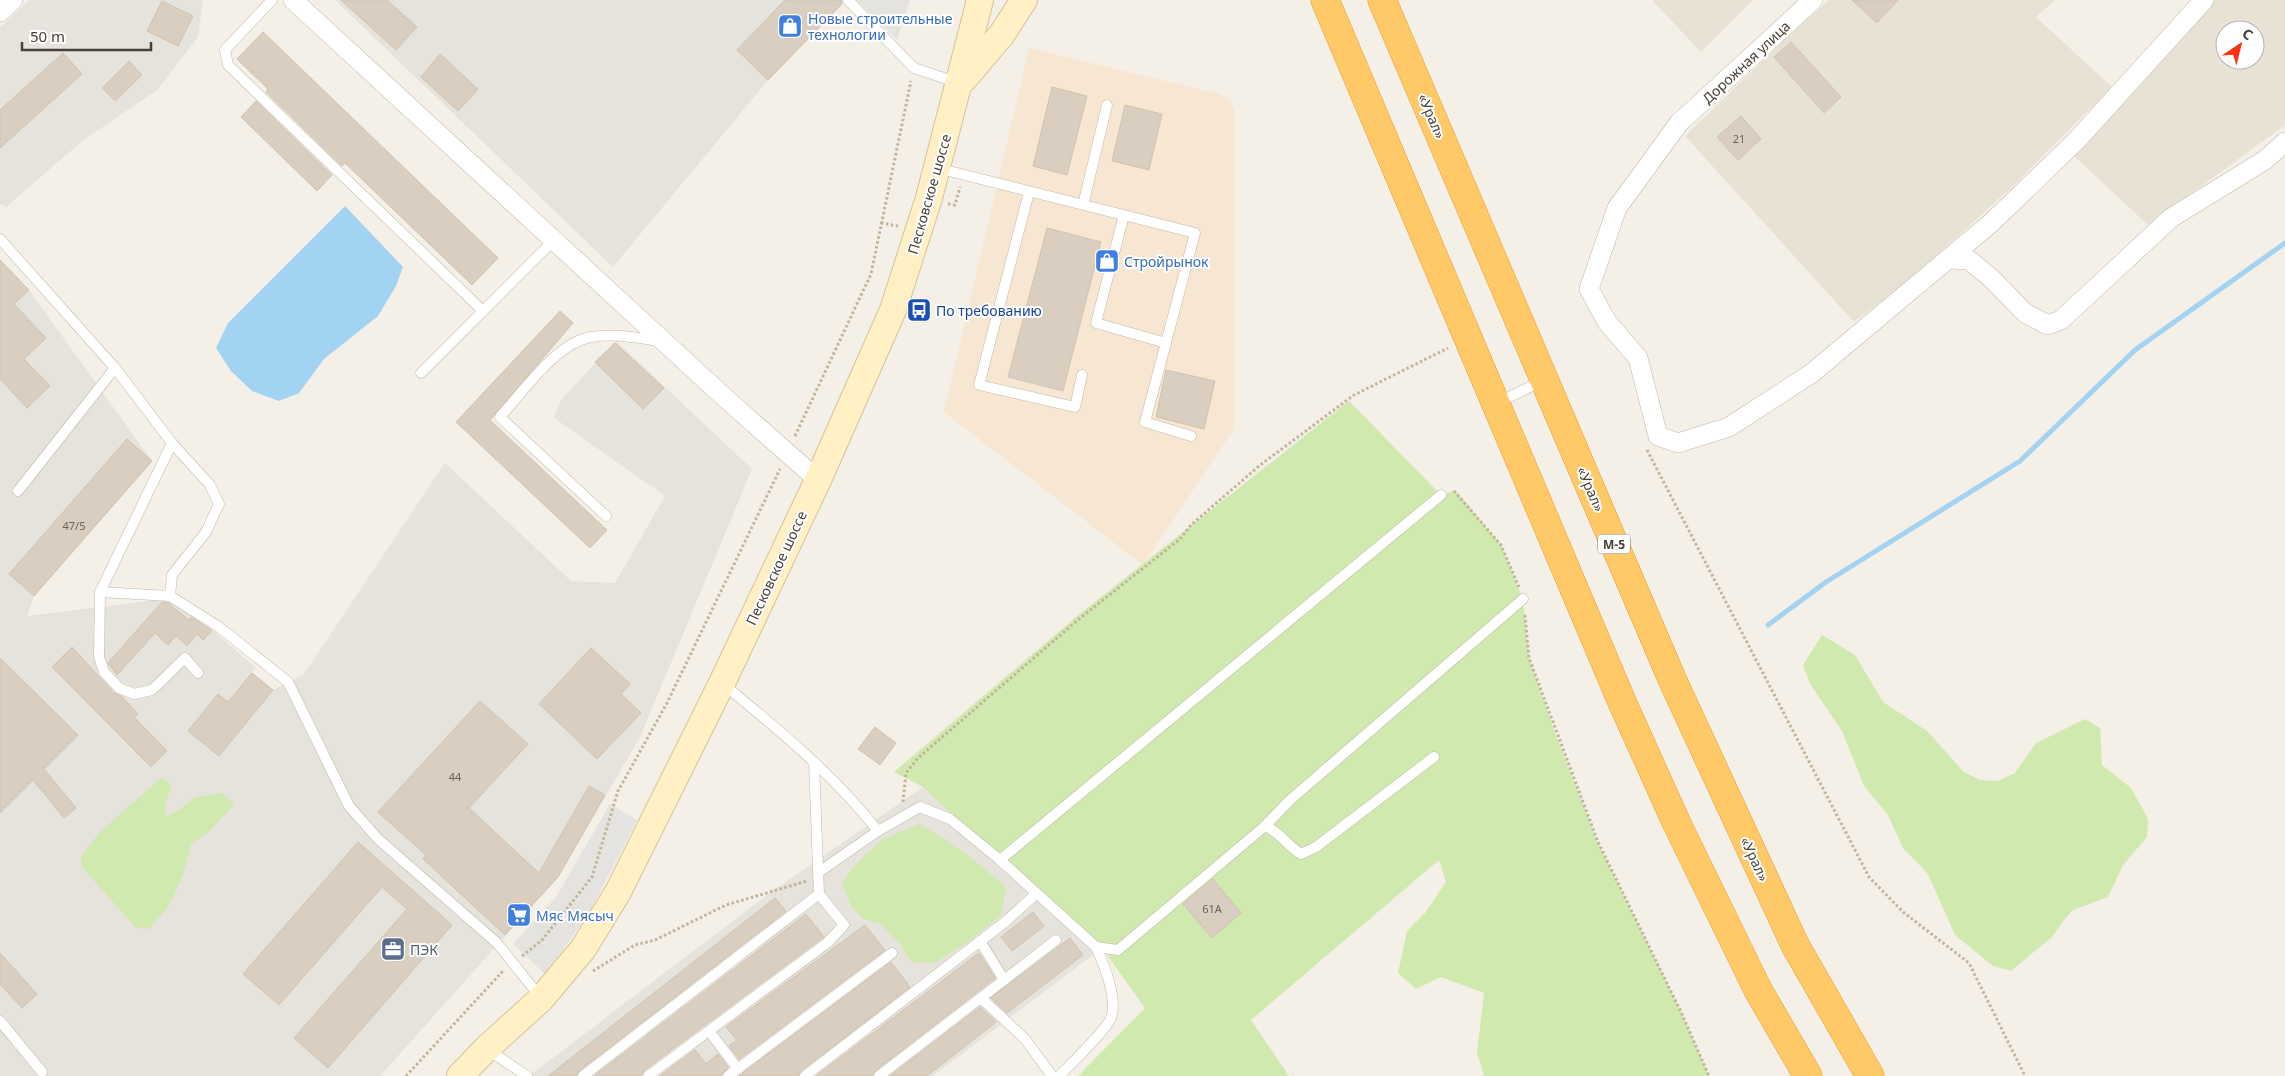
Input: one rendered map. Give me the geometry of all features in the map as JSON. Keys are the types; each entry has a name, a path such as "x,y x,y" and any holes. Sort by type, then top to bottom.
{"highway":[{"path":"1325,0 1622,702 1677,824 1758,990 1808,1076"},
{"name":"«Урал»","path":"1382,0 1672,679 1795,944 1870,1076"}],"street":[{"path":"0,12 13,0"},
{"path":"293,0 818,480"},
{"name":"Песковское шоссе","path":"460,1076 486,1048 542,999 583,949 618,892 722,683 818,480 893,310 925,212 980,0"},
{"path":"960,83 1002,34 1024,0"},
{"name":"Дорожная улица","path":"1658,436 1638,358 1607,322 1589,288 1617,208 1679,123 1813,0"},
{"path":"1658,436 1678,443 1729,427 1812,373 1991,224 2076,141 2204,0"},
{"path":"974,26 981,33 991,36 1002,34"},
{"path":"1949,258 1969,260 1992,279 2025,313 2048,325 2060,320 2171,218 2265,160 2285,142"}],"lane":[{"path":"272,0 225,50 228,65 483,311"},
{"path":"848,0 914,68 960,83"},
{"path":"1083,205 1107,105"},
{"path":"936,168 1196,233 1145,422 1191,436"},
{"path":"1029,192 979,385 1075,407 1082,375"},
{"path":"1124,215 1096,323 1166,343"},
{"path":"0,239 115,368 172,443 210,485 219,504 206,532 172,575 170,596"},
{"path":"420,373 554,240"},
{"path":"606,516 500,417 566,347 590,337 616,335 664,341"},
{"path":"18,491 115,368"},
{"path":"1496,403 1544,380"},
{"path":"172,443 100,592 99,657 104,672 119,688 134,694 152,690 185,658 198,672"},
{"path":"1000,860 1441,495"},
{"path":"100,592 170,596 219,627 288,682 349,806 378,839 497,944 542,999"},
{"path":"1096,947 1118,950 1265,826 1290,800 1524,599"},
{"path":"722,683 814,762 854,800 878,831"},
{"path":"1265,826 1277,831 1289,846 1301,854 1316,847 1434,757"},
{"path":"648,1076 827,943 844,926 819,894 814,762"},
{"path":"819,872 878,831 920,806 950,819 1000,860 1096,947 1104,964 1112,998 1111,1018 1059,1076"},
{"path":"583,1076 819,894"},
{"path":"805,1076 980,941 1036,894"},
{"path":"879,1076 1056,940"},
{"path":"980,941 1004,980"},
{"path":"728,1076 892,953"},
{"path":"981,998 1025,1039 1052,1076"},
{"path":"0,1021 42,1072"},
{"path":"709,1031 738,1069"},
{"path":"486,1048 527,1076"}],"path":[{"path":"406,1076 499,975 542,940 592,876 618,791 667,703 788,453 871,274 914,68"},
{"path":"902,817 906,773 918,758 1079,619 1180,538 1191,525 1259,466 1354,395 1454,346"},
{"path":"1658,436 1646,450 1869,878 1903,912 1969,962 2024,1076"},
{"path":"1441,495 1455,490 1502,544 1524,599 1529,658 1555,733 1598,842 1681,1012 1709,1076"},
{"path":"590,972 599,969 634,945 655,940 726,905 810,880 819,872"}],"shaded area":[{"path":"29,0 203,0 198,37 157,90 81,142 6,207 0,204 0,28"},
{"path":"335,0 840,0 843,3 768,80 613,267"},
{"path":"857,0 910,0 897,40"},
{"path":"1652,0 1753,0 1701,52"},
{"path":"1829,0 2055,0 2036,17 2112,87 2013,186 1913,277 1854,322 1685,136 1777,47"},
{"path":"2212,0 2285,0 2285,125 2148,225 2073,155"},
{"name":"Стройрынок","path":"1029,48 1219,94 1229,99 1234,109 1234,429 1143,565 944,412"},
{"path":"0,260 29,290 152,461 34,596 27,616 165,599 194,614 256,668 252,673 273,690 303,675 445,463 571,581 615,583 665,496 554,418 561,400 616,341 752,469 640,737 559,876 380,1076 0,1076"},
{"path":"923,787 1036,894 1102,948 933,1076 529,1076 771,892"},
{"path":"610,804 637,820 588,915 545,974 513,944 556,897"}],"green space":[{"path":"1349,401 1441,495 1455,490 1501,545 1523,599 1529,658 1555,733 1598,843 1681,1012 1709,1076 1484,1076 1477,1053 1484,993 1441,977 1416,989 1398,973 1407,931 1425,913 1446,882 1439,860 1251,1020 1289,1076 1078,1076 1145,1008 1102,948 1036,894 923,787 894,772 1082,612"},
{"path":"1822,635 1855,655 1883,702 1927,731 1964,772 1980,780 1998,781 2015,773 2036,743 2085,719 2100,728 2102,765 2131,788 2148,819 2147,837 2123,865 2108,897 2073,910 2053,936 2011,971 1993,966 1955,935 1928,874 1903,848 1888,815 1864,786 1842,731 1810,684 1803,665"},
{"path":"162,777 172,785 166,801 165,817 180,810 195,797 223,793 234,805 207,833 191,844 181,880 166,909 149,929 136,928 82,867 81,857 99,833"},
{"path":"919,824 964,853 1006,887 1001,915 972,939 935,963 911,962 901,945 881,924 863,919 851,906 842,882 858,862 882,840"}],"water":[{"path":"345,206 403,267 396,286 378,316 324,359 299,393 279,401 252,391 231,371 216,348 228,323"}],"building":[{"path":"341,0 387,0 417,27 396,50"},
{"name":"Новые строительные технологии","path":"785,0 841,0 842,4 768,80 737,50"},
{"path":"1852,0 1898,0 1877,23"},
{"path":"162,1 193,16 178,46 147,31"},
{"path":"263,32 498,258 472,285 345,163 342,166 266,92 268,89 237,59"},
{"path":"1791,42 1841,97 1824,113 1774,57"},
{"path":"63,53 82,74 0,148 0,110"},
{"path":"440,54 478,89 458,111 421,77"},
{"path":"129,61 142,75 115,101 102,88"},
{"path":"1052,87 1087,96 1067,175 1033,166"},
{"path":"256,101 332,175 317,191 241,117"},
{"path":"1125,105 1162,114 1149,170 1112,161"},
{"path":"1741,116 1761,139 1738,160 1717,137"},
{"path":"1047,228 1101,242 1063,391 1008,377"},
{"path":"0,260 29,290 14,304 46,338 24,359 50,386 27,408 0,379"},
{"path":"560,311 573,323 490,420 607,530 590,548 456,422"},
{"path":"615,343 664,388 643,409 595,362"},
{"path":"1166,370 1215,381 1204,429 1156,417"},
{"path":"127,439 152,461 34,596 9,574"},
{"path":"162,602 168,603 189,620 191,617 212,631 203,640 197,634 187,646 176,636 168,645 155,633 117,675 108,663"},
{"path":"72,647 114,693 121,696 138,714 134,717 167,751 151,767 52,667"},
{"path":"591,648 630,684 621,694 641,713 597,759 539,704"},
{"path":"0,658 78,735 44,769 76,808 64,818 33,780 0,813"},
{"path":"252,673 273,690 219,756 188,731 218,694 228,702"},
{"path":"480,701 528,744 469,808 539,873 589,786 605,795 558,877 505,935 423,859 426,855 378,812"},
{"path":"875,727 896,743 880,765 858,749"},
{"path":"358,842 452,925 328,1068 294,1038 407,909 382,887 279,1005 243,974"},
{"path":"1213,879 1241,913 1212,938 1183,904"},
{"path":"775,898 786,911 579,1071 576,1076 548,1076"},
{"path":"1033,912 1044,926 1012,951 1001,937"},
{"path":"806,914 824,937 644,1070 641,1076 594,1076"},
{"path":"865,925 885,950 739,1059 729,1046 737,1040 726,1027"},
{"path":"1070,938 1083,955 1007,1013 991,998"},
{"path":"0,953 37,994 22,1008 0,984"},
{"path":"979,953 995,978 875,1071 872,1076 816,1076"},
{"path":"891,962 910,987 801,1071 798,1076 739,1076"},
{"path":"980,1007 996,1022 927,1076 890,1076"},
{"path":"695,1050 706,1064 718,1054 728,1067 721,1076 660,1076"}],"waterway":[{"path":"1768,625 1826,582 2020,461 2135,350 2285,243"}],"place":[{"name":"Новые строительные технологии","path":"790,26"},
{"name":"Стройрынок","path":"1107,261"},
{"name":"По требованию","path":"919,310"},
{"name":"Мяс Мясыч","path":"519,915"},
{"name":"ПЭК","path":"393,949"}]}
